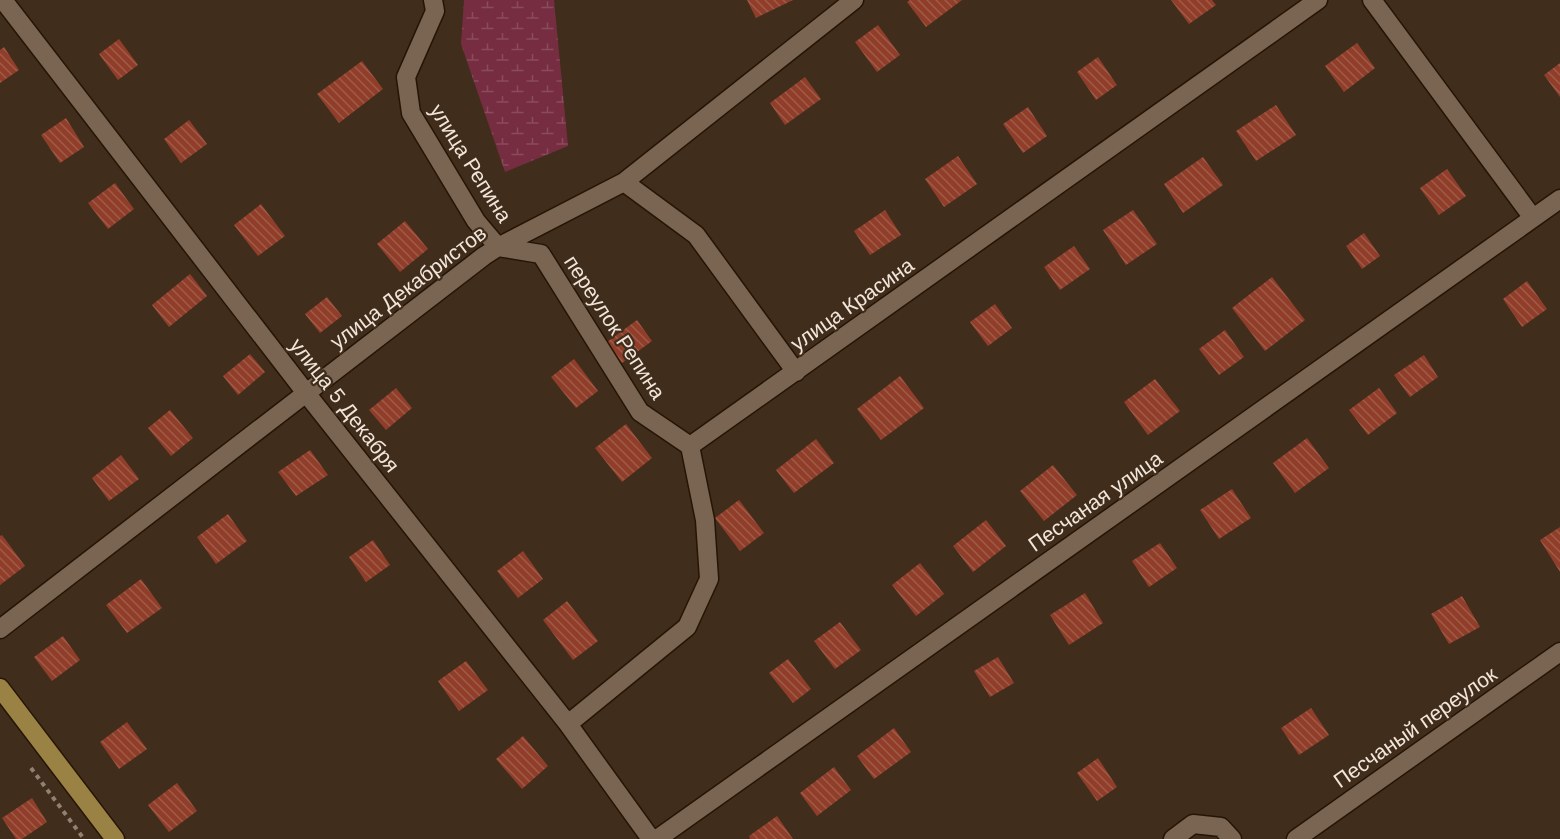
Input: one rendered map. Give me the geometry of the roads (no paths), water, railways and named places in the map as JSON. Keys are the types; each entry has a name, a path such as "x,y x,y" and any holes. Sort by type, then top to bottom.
{"main road":[{"path":"0,688 115,839"}],"street":[{"name":"улица 5 Декабря","path":"3,0 306,393 568,724 651,839"},
{"name":"улица Репина","path":"433,0 435,11 406,77 411,113 477,220 498,247"},
{"name":"улица Декабристов","path":"0,629 498,247 624,182 855,0"},
{"name":"улица Красина","path":"690,446 1318,0"},
{"path":"1372,0 1533,218"},
{"path":"624,182 696,235 796,372"},
{"name":"Песчаная улица","path":"657,839 1560,199"},
{"name":"переулок Репина","path":"498,247 541,254 640,412 690,446"},
{"path":"568,724 687,627 709,579 705,520 690,446"},
{"name":"Песчаный переулок","path":"1296,839 1560,652"},
{"path":"1173,839 1194,824 1221,827 1232,839"}]}
